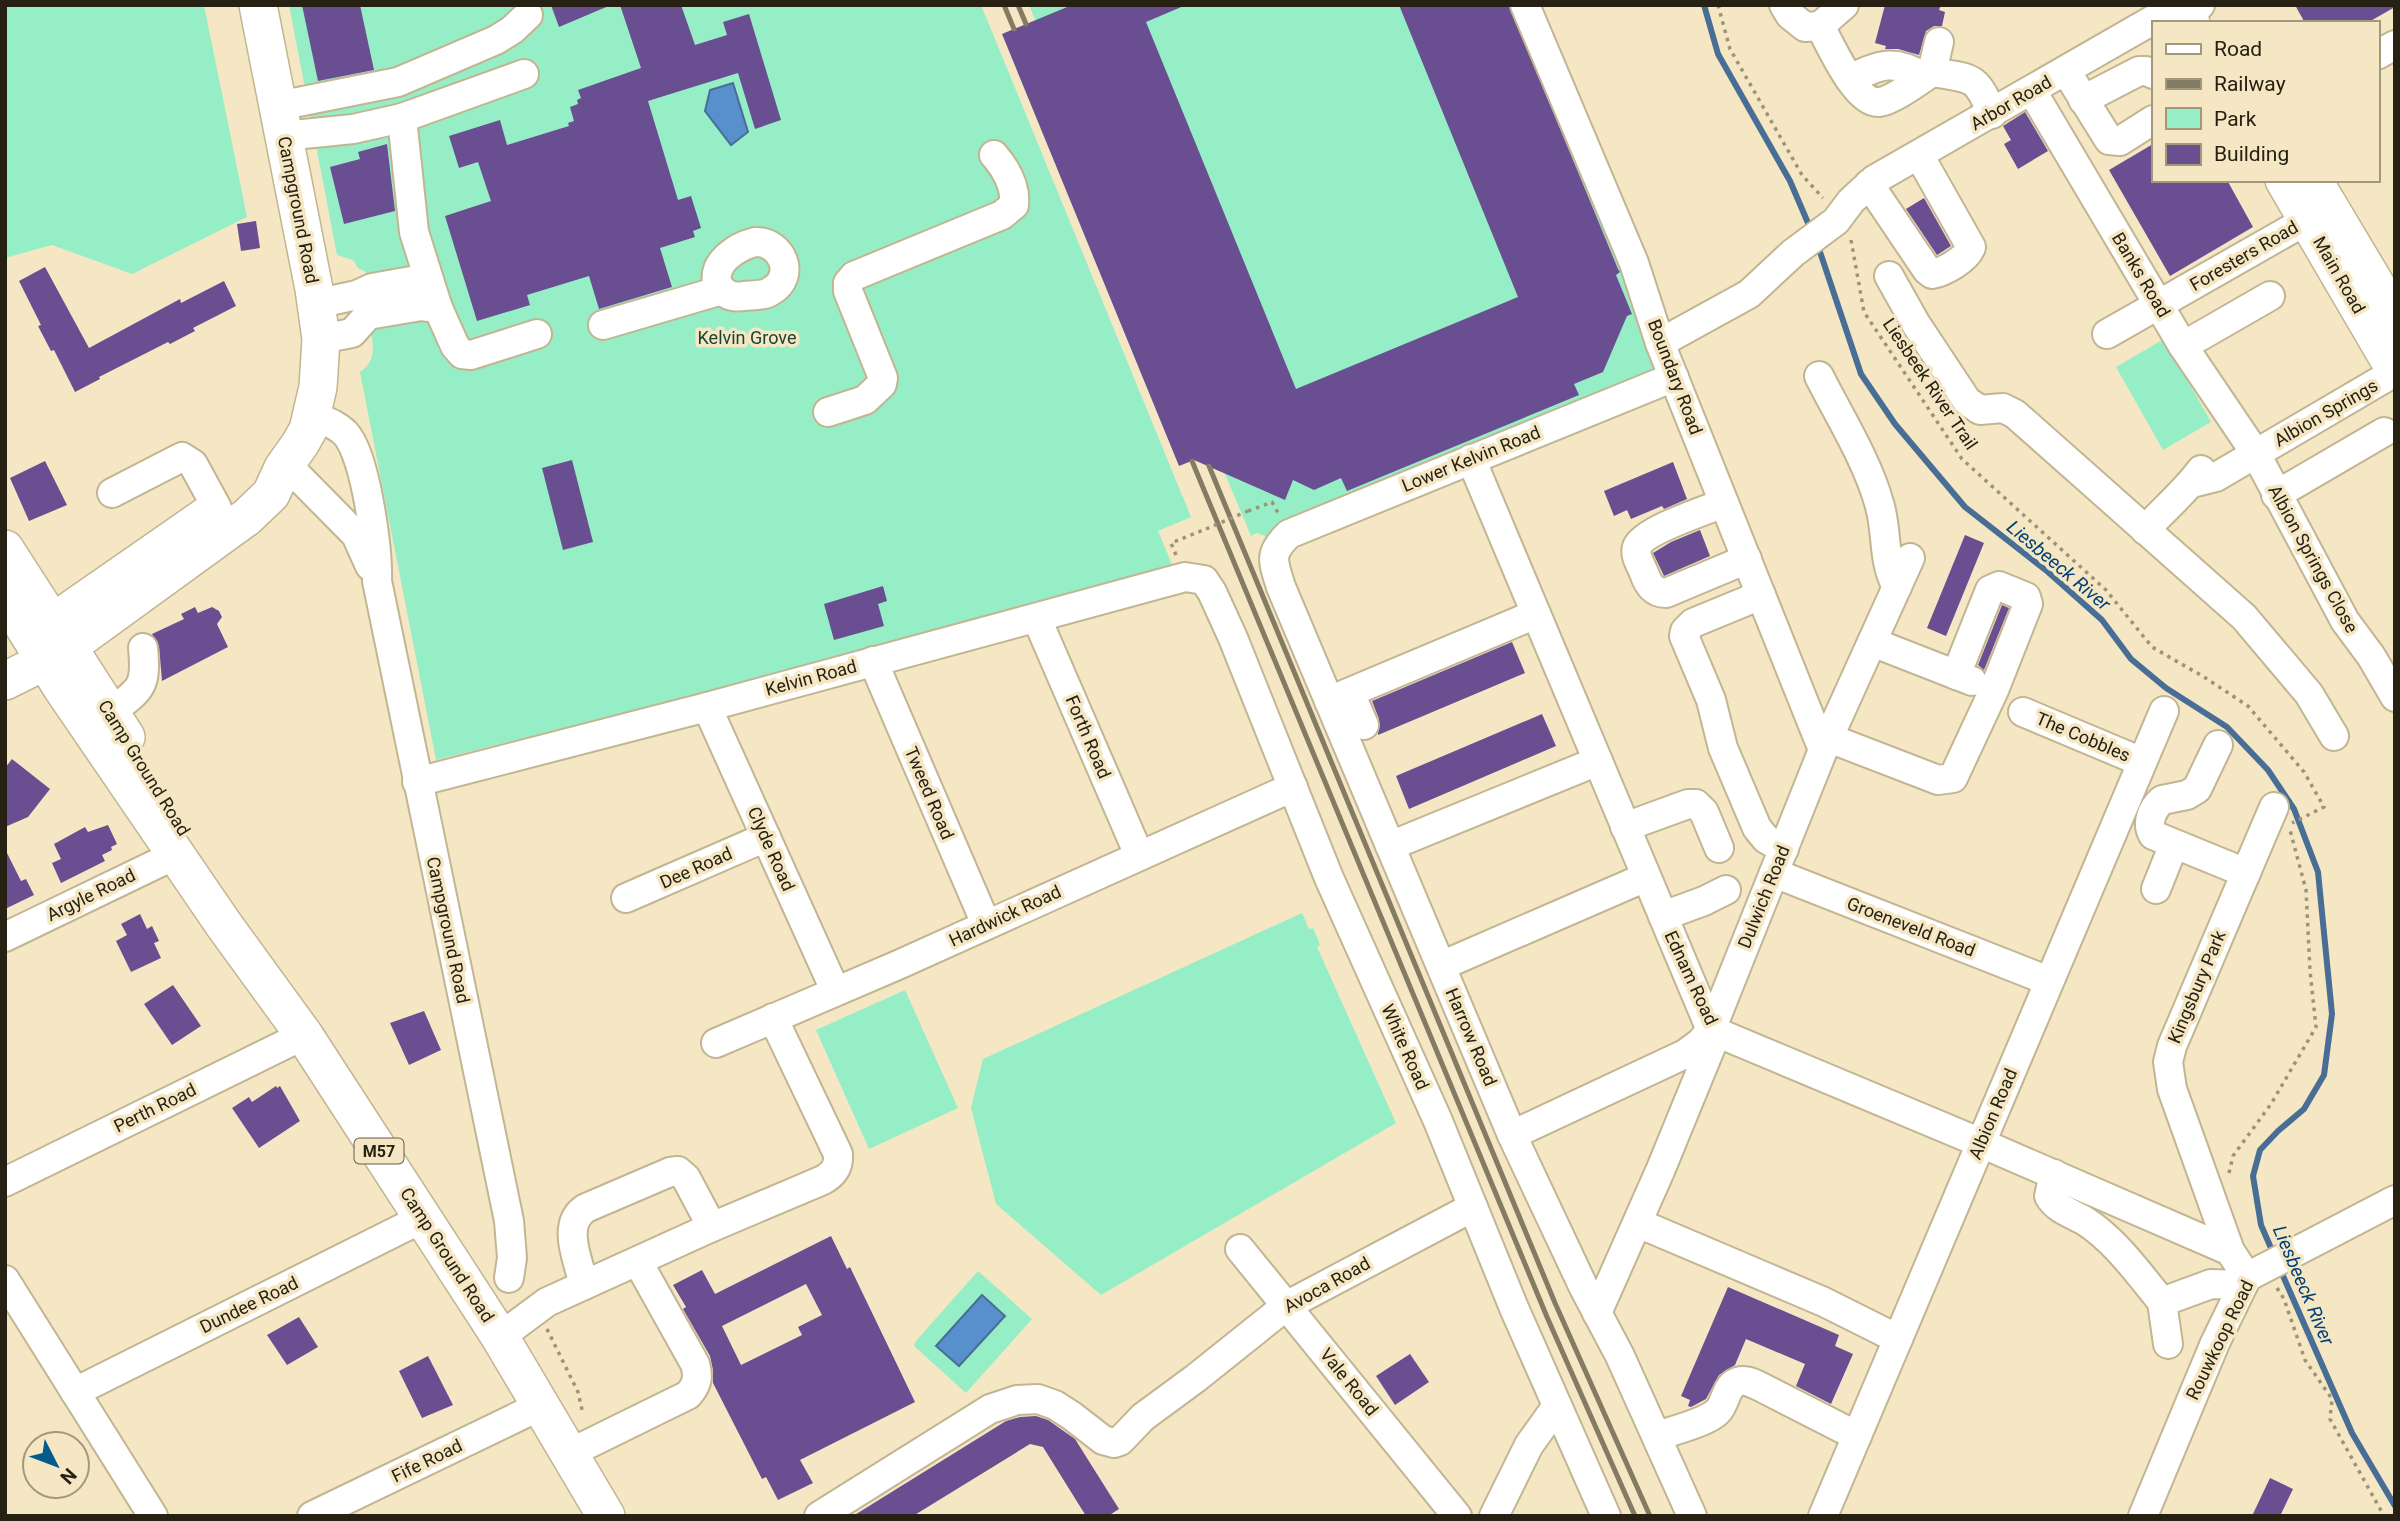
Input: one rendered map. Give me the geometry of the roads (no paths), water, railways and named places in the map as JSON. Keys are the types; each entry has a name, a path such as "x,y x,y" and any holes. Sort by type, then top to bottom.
{"main road":[{"name":"Campground Road","path":"40,645 247,517 271,494 300,444 312,415 319,378 321,339 258,5"},
{"path":"2193,9 2216,21"},
{"name":"Main Road","path":"2285,182 2395,371"},
{"name":"Main Road","path":"2314,182 2395,317"},
{"path":"5,681 40,645 217,508 254,481 285,466"},
{"name":"M57","path":"5,548 40,645"},
{"name":"M57","path":"5,596 40,645"},
{"name":"Camp Ground Road","path":"40,645 110,713 176,814 281,1000 500,1337 606,1516"},
{"name":"Camp Ground Road","path":"40,645 230,934 281,1000"}],"street":[{"name":"Boundary Road","path":"1525,5 1634,263 1660,343 1761,595 1826,744"},
{"path":"1784,5 1790,15 1805,27 1819,26 1844,5"},
{"name":"Arbor Road","path":"1660,343 1749,294 1852,202 1919,155 2158,17 2193,9"},
{"path":"281,121 398,82 496,40 528,15"},
{"path":"1819,26 1850,79 1883,64 1973,81 1982,90 1992,114"},
{"path":"1928,74 1939,42"},
{"path":"2379,54 2395,45"},
{"path":"2066,71 2105,137 2113,142 2120,141 2152,121"},
{"path":"2082,100 2140,71 2152,74"},
{"path":"281,121 353,129 402,118 524,74"},
{"name":"Banks Road","path":"2032,91 2183,346 2256,454"},
{"path":"402,118 414,232 432,291 456,348 465,355 473,355 537,334"},
{"path":"828,412 865,400 882,384 883,378 848,290 848,283 854,276 1002,215 1014,205 1015,194 1003,166 994,155"},
{"path":"1852,202 1930,273 1937,273 1964,257 1971,247 1919,155"},
{"name":"Foresters Road","path":"2107,334 2307,220"},
{"path":"1889,276 1916,324 1967,401 1980,410 2003,408 2015,414 2253,626 2309,694 2334,737"},
{"path":"315,304 357,295 372,288 432,291"},
{"path":"603,325 722,290"},
{"path":"321,339 352,333 365,317 370,315 421,306 432,291"},
{"path":"2183,346 2270,296"},
{"name":"Albion Springs","path":"2256,454 2395,371"},
{"path":"1819,376 1880,503 1888,568 1897,587"},
{"name":"Lower Kelvin Road","path":"1274,550 1289,534 1674,377"},
{"name":"Campground Road","path":"312,415 345,433 359,458 378,556 377,581"},
{"path":"2276,495 2384,432"},
{"path":"2145,530 2178,494 2192,483 2206,464 2231,450 2256,454"},
{"name":"Albion Springs Close","path":"2256,454 2345,621 2371,656 2395,697"},
{"path":"112,493 182,457 193,464 217,508"},
{"name":"Ednam Road","path":"1471,459 1646,877 1714,1031 2230,1251"},
{"name":"Campground Road","path":"285,466 356,535 377,581 509,1221 512,1258 509,1278"},
{"path":"1724,503 1646,537 1637,551 1644,573 1652,588 1666,593 1747,559"},
{"name":"Harrow Road","path":"1274,550 1274,564 1281,587 1340,697 1390,846 1512,1135 1657,1436 1692,1516"},
{"name":"Dulwich Road","path":"1512,1135 1685,1054 1714,1031 1826,744 1910,558"},
{"name":"Kelvin Road","path":"418,782 1185,578 1196,577 1204,580"},
{"name":"White Road","path":"1204,580 1233,638 1329,878 1438,1121 1606,1516"},
{"path":"1826,744 1938,780 1950,780 1960,768 2028,604 2022,594 1999,586 1990,590 1956,675"},
{"name":"Groeneveld Road","path":"1761,595 1693,623 1684,636 1711,700 1723,748 1757,828 1779,861 2049,981"},
{"path":"1364,725 1340,697 1536,614"},
{"name":"Forth Road","path":"1037,619 1139,855"},
{"path":"1872,642 1994,690"},
{"path":"110,713 143,684 143,648"},
{"name":"Tweed Road","path":"873,661 986,924"},
{"name":"Clyde Road","path":"707,707 835,990"},
{"name":"Albion Road","path":"1823,1516 2164,711"},
{"name":"The Cobbles","path":"2023,712 2142,762"},
{"path":"2218,745 2197,789 2187,795 2162,800 2150,818 2150,829 2153,835 2246,873"},
{"path":"1390,846 1598,761"},
{"name":"Hardwick Road","path":"716,1043 898,965 1293,787"},
{"path":"1625,827 1688,804 1696,804 1704,812 1719,848"},
{"name":"Kingsbury Park","path":"2230,1251 2172,1089 2168,1062 2172,1046 2246,873 2281,816"},
{"name":"Dee Road","path":"626,898 765,837"},
{"path":"2156,889 2174,844"},
{"name":"Argyle Road","path":"5,937 177,854"},
{"path":"1441,967 1646,877"},
{"path":"1663,916 1726,890"},
{"path":"500,1337 547,1302 823,1180 837,1167 838,1154 773,1018"},
{"path":"1597,1312 1638,1223 1714,1031"},
{"name":"Perth Road","path":"5,1182 304,1035"},
{"path":"584,1285 572,1230 575,1218 586,1208 678,1171 686,1178 712,1227"},
{"path":"2054,1174 2050,1190 2051,1200 2110,1241 2162,1302 2168,1344"},
{"path":"2162,1302 2211,1284 2260,1271 2395,1200"},
{"name":"Avoca Road","path":"819,1516 998,1406 1029,1399 1047,1402 1072,1416 1103,1440 1114,1443 1124,1437 1143,1416 1160,1406 1286,1306 1473,1208"},
{"name":"Dundee Road","path":"75,1392 423,1219"},
{"path":"1638,1223 1824,1302 1898,1339"},
{"name":"Vale Road","path":"1240,1249 1457,1516"},
{"path":"2230,1251 2260,1271"},
{"path":"570,1453 688,1395 695,1387 698,1375 695,1364 638,1262"},
{"name":"Rouwkoop Road","path":"2143,1516 2214,1343 2260,1271"},
{"path":"5,1280 153,1516"},
{"path":"1657,1436 1715,1414 1722,1406 1731,1386 1745,1381 1857,1436"},
{"name":"Fife Road","path":"312,1516 542,1405"},
{"path":"1494,1516 1529,1445 1557,1406"}],"water":[{"path":"733,83 748,132 731,145 705,111 710,90"},
{"path":"982,1295 1005,1316 959,1366 936,1346"}],"waterway":[{"name":"Liesbeeck River","path":"1704,5 1718,54 1790,181 1811,230"},
{"name":"Liesbeeck River","path":"1817,243 1861,374 1895,424 1965,507 2048,572 2102,620 2131,659 2166,688 2227,727 2268,770 2294,809 2318,872 2332,1014 2324,1075 2304,1109 2260,1150 2253,1176 2261,1225 2274,1255"},
{"name":"Liesbeeck River","path":"2280,1269 2352,1433 2395,1506"}],"railway":[{"path":"1004,5 1014,29"},
{"path":"1018,5 1026,24"},
{"path":"1192,461 1547,1317 1635,1516"},
{"path":"1209,466 1555,1303 1650,1516"}],"park label":[{"name":"Kelvin Grove","path":"747,338"}]}
